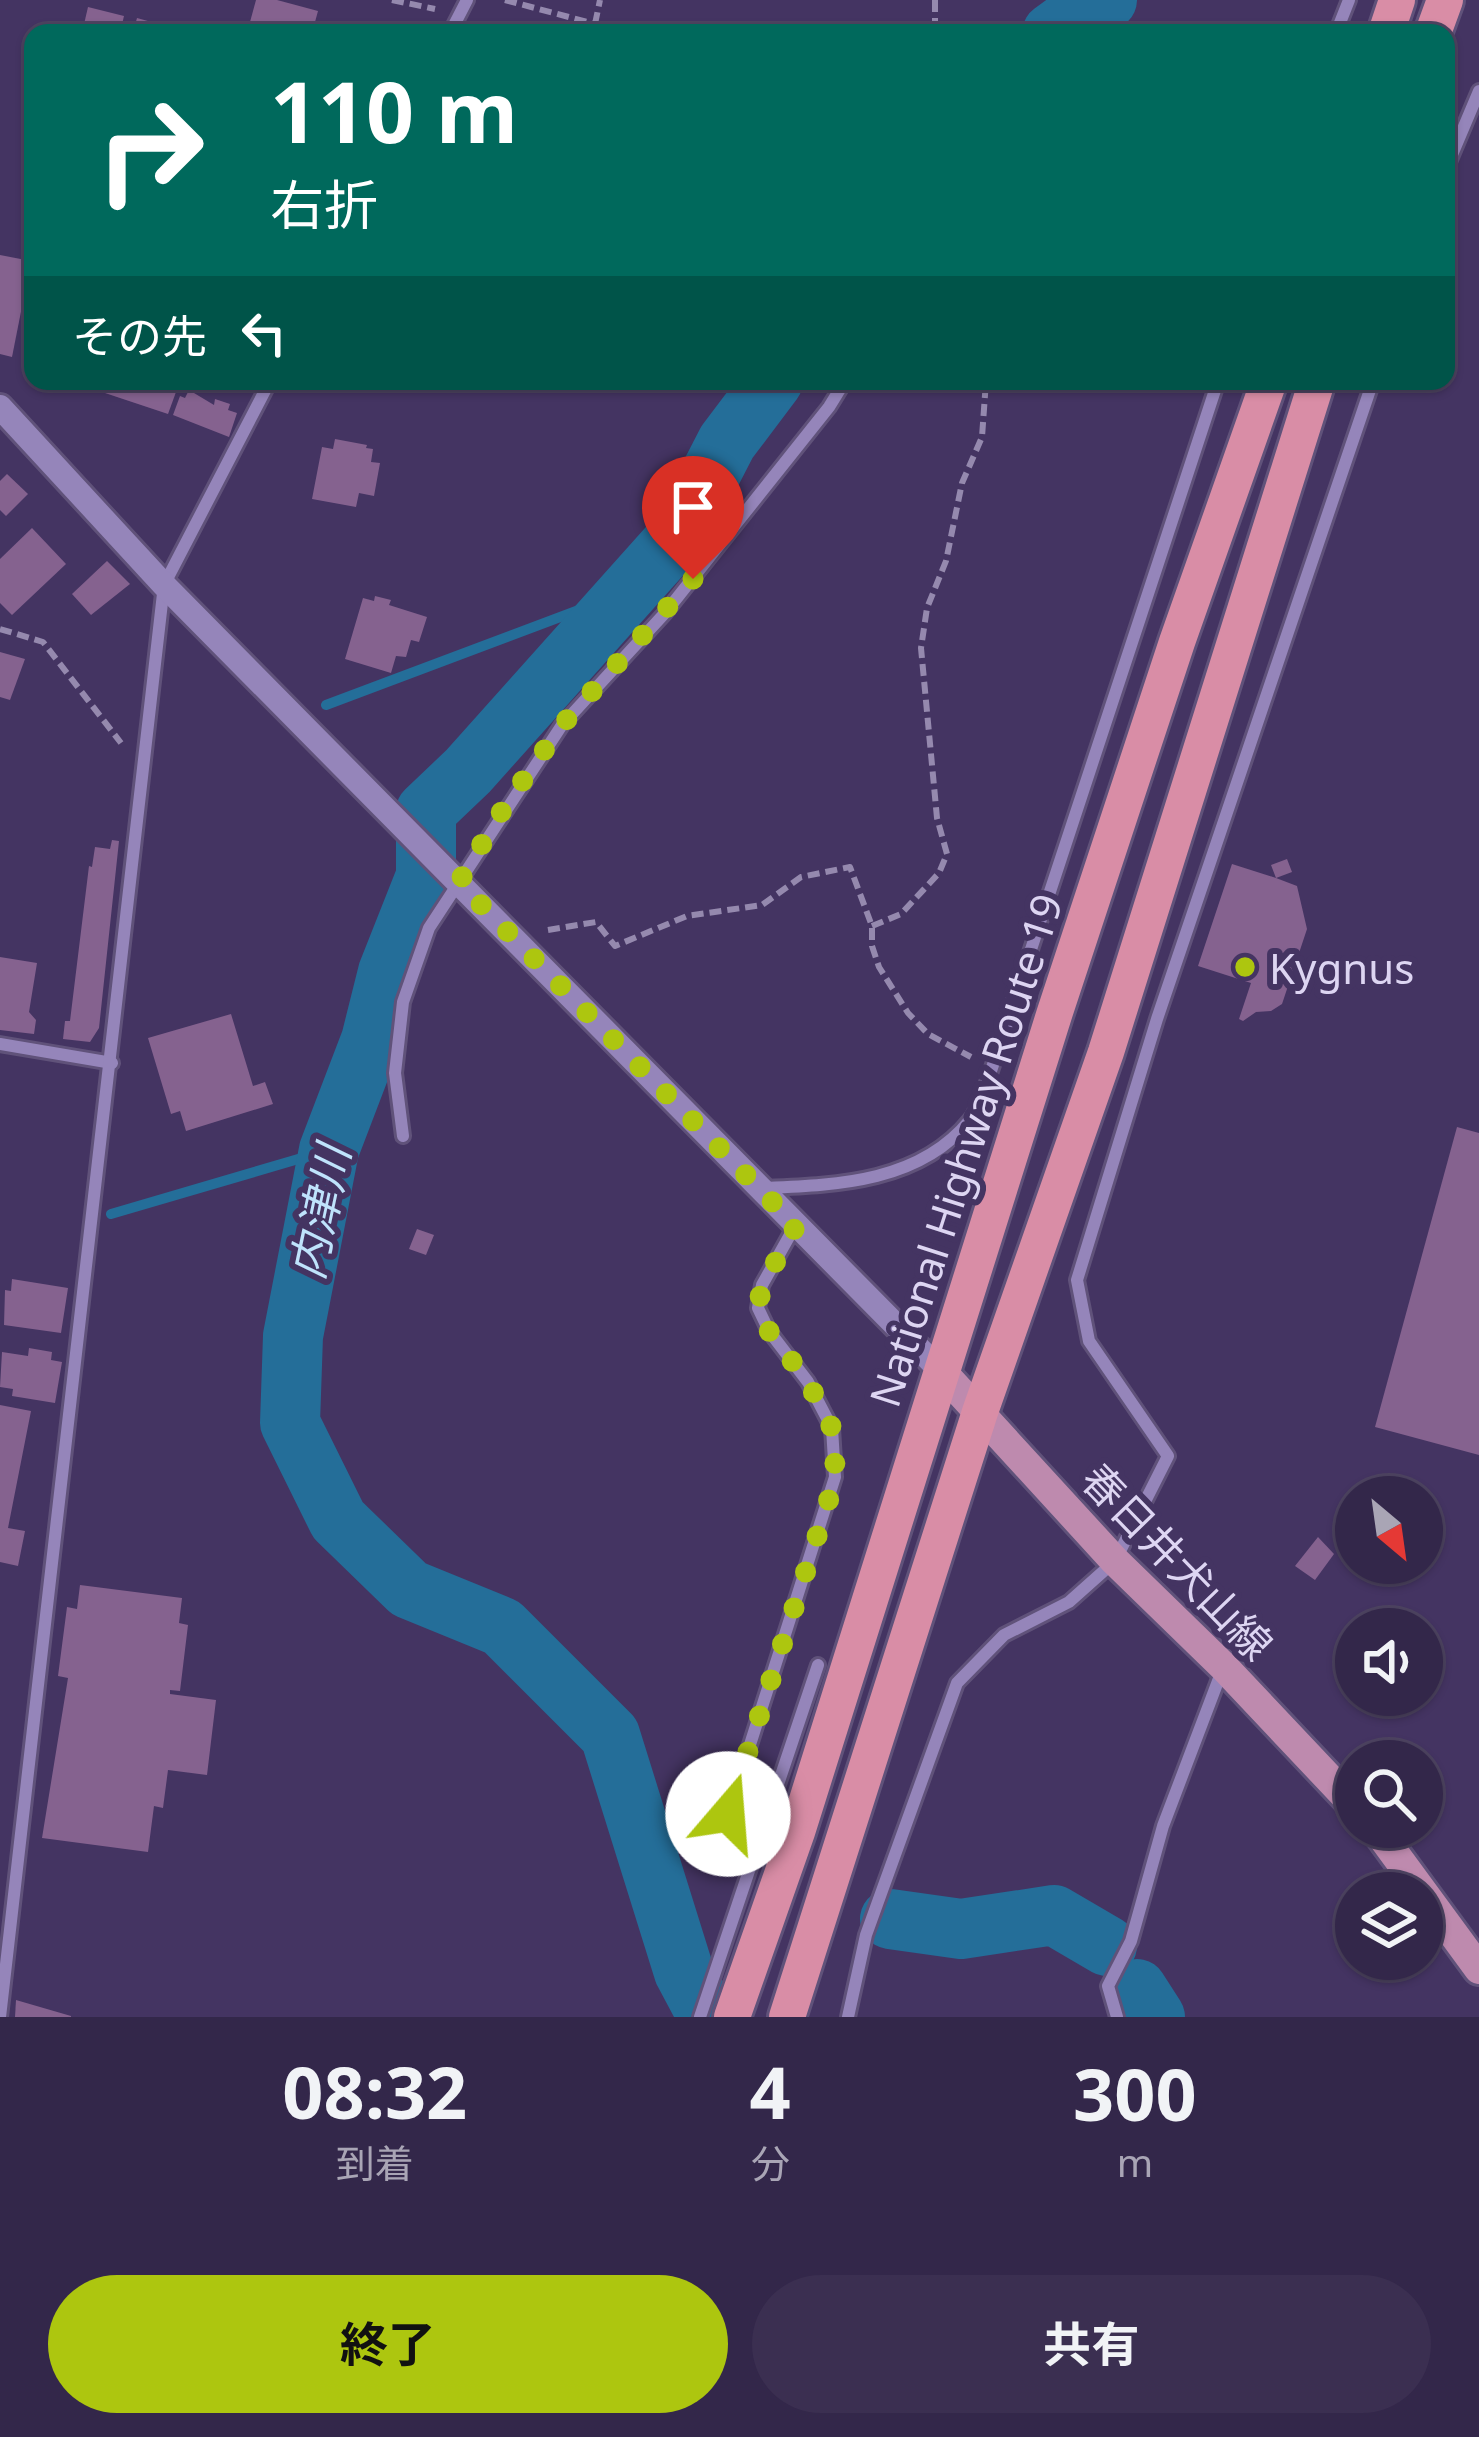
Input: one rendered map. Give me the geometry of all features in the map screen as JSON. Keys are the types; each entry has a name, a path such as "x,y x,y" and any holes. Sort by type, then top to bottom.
{"highway":[{"name":"National Highway Route 19","path":"732,2017 797,1832 1177,642 1266,390"},
{"path":"788,2015 980,1412 1106,1052 1314,390"}],"main road":[{"name":"春日井犬山線","path":"942,1372 1115,1561 1335,1785"},
{"path":"1390,1848 1479,1969"}],"street":[{"path":"455,24 467,0"},
{"path":"1455,148 1479,91"},
{"path":"0,2017 164,585 265,390"},
{"path":"403,1136 395,1073 403,1002 429,928 562,725 665,613 839,390"},
{"path":"758,1189 884,1176 931,1154 972,1118 1215,390"},
{"path":"848,2017 866,1935 957,1683 1004,1635 1069,1602 1115,1561 1168,1456 1089,1341 1077,1280 1165,997 1370,390"},
{"path":"0,406 164,585 942,1372"},
{"path":"0,1044 112,1063"},
{"path":"715,1855 836,1477 832,1428 808,1382 769,1331 758,1308 762,1286 796,1226"},
{"path":"700,2017 818,1665"},
{"path":"1118,2017 1108,1986 1131,1941 1162,1826 1224,1667"}],"path":[{"path":"392,0 433,4 460,14"},
{"path":"505,0 595,23 600,0"},
{"path":"872,926 901,914 939,874 946,854 937,818 921,648 927,608 946,561 962,483 982,437 985,390"},
{"path":"0,629 43,642 142,769"},
{"path":"519,944 534,933 596,922 614,946 687,916 762,905 801,877 850,867 872,926 879,967 908,1013 928,1034 977,1060 989,1077"}],"building":[{"path":"256,0 277,0 318,11 314,24 249,24"},
{"path":"88,7 124,16 122,24 84,24"},
{"path":"0,255 24,260 24,296 12,357 0,354"},
{"path":"96,390 177,390 168,414"},
{"path":"189,390 214,405 215,399 230,404 228,410 237,413 229,437 173,415 180,396 185,398"},
{"path":"335,439 367,445 373,449 371,462 380,463 374,496 359,493 356,507 312,499 322,447 333,449"},
{"path":"7,474 28,494 6,516 0,510 0,481"},
{"path":"32,528 66,564 12,615 0,603 0,559"},
{"path":"107,561 130,584 91,615 72,594"},
{"path":"375,596 427,617 419,642 411,640 406,657 396,656 391,673 345,659 363,598 374,601"},
{"path":"0,652 25,659 10,700 0,697"},
{"path":"112,840 119,841 99,1028 90,1042 63,1039 65,1021 70,1021 89,866 95,847 110,849"},
{"path":"1287,859 1292,872 1276,878 1271,865"},
{"path":"1232,864 1297,886 1307,929 1282,1004 1243,1021 1239,1019 1251,983 1198,966"},
{"path":"0,957 37,963 29,1012 36,1020 34,1034 0,1030"},
{"path":"231,1014 253,1086 265,1082 273,1104 186,1131 180,1111 171,1114 148,1038"},
{"path":"1457,1127 1479,1133 1479,1455 1375,1427"},
{"path":"417,1229 434,1235 426,1255 409,1249"},
{"path":"12,1279 68,1288 61,1333 4,1325 5,1290 11,1291"},
{"path":"29,1348 52,1352 51,1360 62,1362 55,1403 12,1396 13,1389 0,1387 2,1352 28,1356"},
{"path":"0,1405 31,1411 8,1528 25,1531 18,1566 0,1562"},
{"path":"1318,1537 1334,1554 1315,1580 1295,1566"},
{"path":"80,1585 182,1598 179,1623 188,1625 180,1691 170,1690 170,1694 216,1700 207,1775 168,1770 163,1808 154,1806 148,1852 42,1838 68,1678 58,1676 67,1607 77,1609"},
{"path":"16,2000 71,2016 71,2017 15,2017"}],"waterway":[{"name":"内津川","path":"1064,24 1107,0"},
{"name":"内津川","path":"708,2017 684,1972 610,1735 502,1627 409,1589 338,1520 290,1423 293,1336 329,1150 371,1040 388,972 426,876 426,811 468,771 679,535 727,442 766,390"},
{"path":"326,705 632,590"},
{"path":"111,1214 329,1150"},
{"path":"890,1919 961,1929 1054,1915 1107,1946"},
{"path":"1137,1989 1155,2017"}],"place":[{"name":"Kygnus","path":"1245,967"}],"route":[{"path":"693,579 562,725 459,882 796,1226 762,1286 758,1308 769,1331 808,1382 832,1428 836,1477 728,1814"}]}
